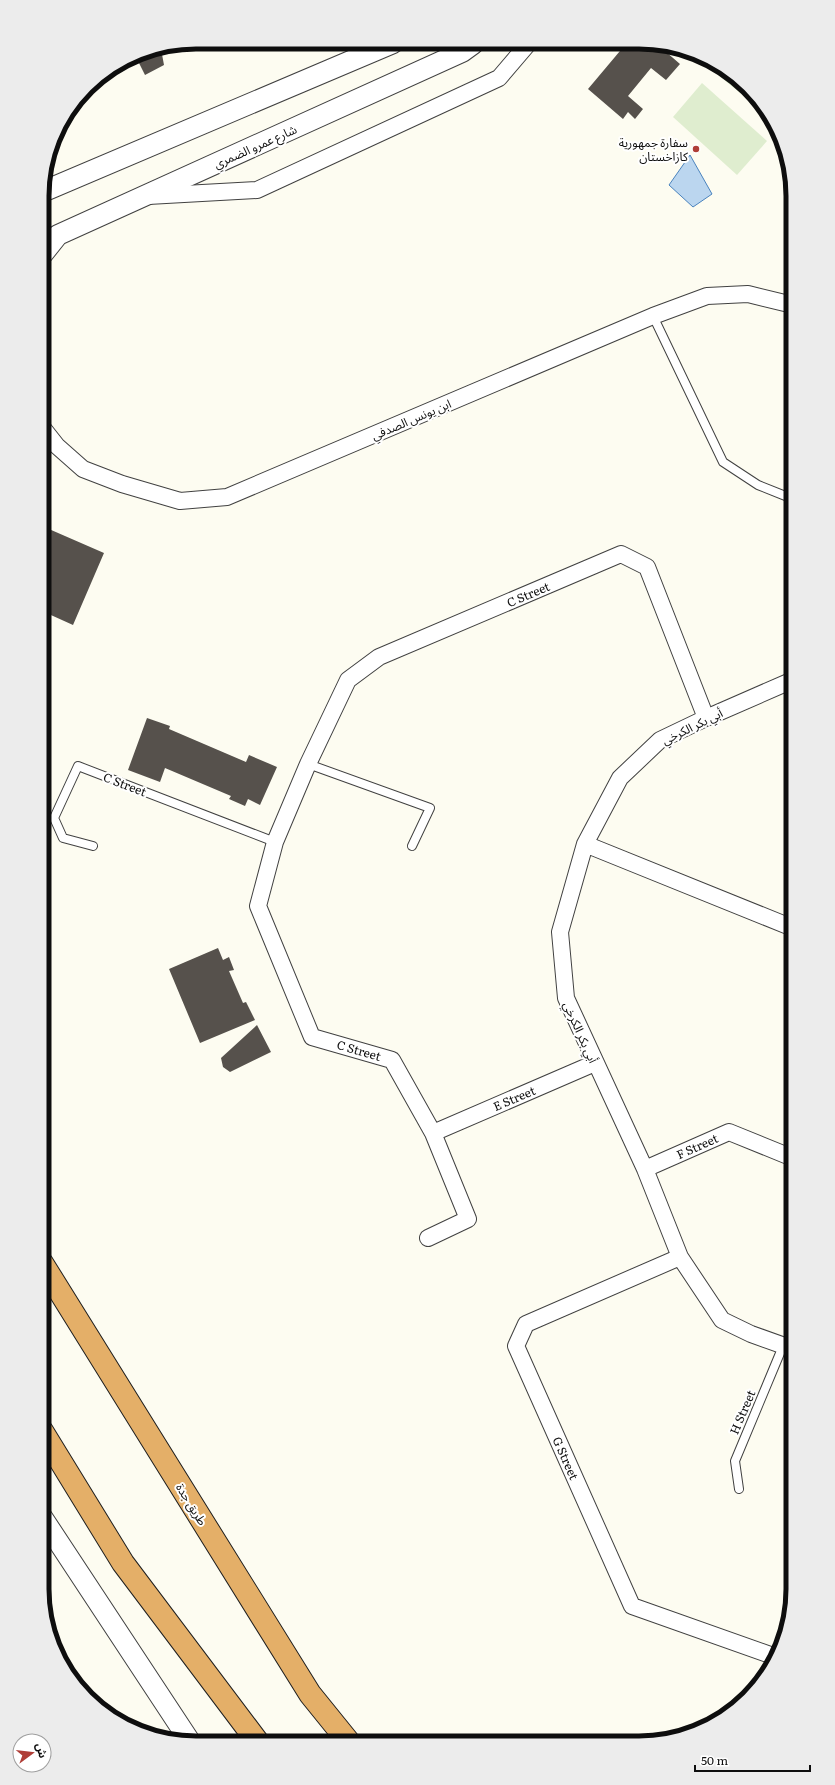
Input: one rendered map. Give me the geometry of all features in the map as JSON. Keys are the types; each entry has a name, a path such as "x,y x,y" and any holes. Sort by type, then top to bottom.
{"highway":[{"name":"طريق جدة","path":"49,1274 310,1694 344,1736"},
{"path":"49,1442 123,1563 253,1736"},
{"path":"310,1694 350,1736"}],"street":[{"path":"49,189 379,49"},
{"name":"شارع عمرو الضمري","path":"49,246 58,235 145,197 466,49"},
{"path":"145,197 257,190 499,78 524,49"},
{"name":"ابن يونس الصدفي","path":"49,436 57,446 83,469 122,484 180,501 227,497 653,316 707,296 748,294 786,303"},
{"name":"C Street","path":"428,1238 468,1219 433,1133 392,1060 312,1037 258,906 275,842 308,764 348,680 379,657 621,554 647,567 706,718"},
{"name":"أبي بكر الكرخي","path":"786,683 660,740 620,778 585,844 560,932 566,998 645,1169 680,1257 722,1320 751,1334 786,1346"},
{"path":"585,844 786,925"},
{"name":"E Street","path":"433,1133 595,1063"},
{"name":"F Street","path":"645,1169 729,1132 786,1155"},
{"name":"G Street","path":"680,1257 526,1324 516,1346 632,1606 770,1655"},
{"path":"49,1528 186,1736"}],"lane":[{"path":"653,316 723,462 758,485 786,496"},
{"path":"308,764 430,808 412,846"},
{"name":"C Street","path":"93,846 63,838 54,818 78,766 275,842"},
{"name":"H Street","path":"739,1489 735,1461 786,1351"}],"green space":[{"path":"707,66 728,79 752,103"},
{"path":"702,83 767,141 737,175 673,117"}],"water":[{"path":"690,155 712,194 693,207 669,185"}],"building":[{"path":"622,49 648,49 666,52 680,64 666,80 651,68 628,96 643,109 635,119 628,112 623,119 588,89"},
{"path":"162,53 164,65 145,75 138,61"},
{"path":"49,529 104,553 73,625 49,614"},
{"path":"147,718 170,726 169,729 246,762 249,755 277,767 260,805 248,799 245,806 229,799 231,796 165,768 160,782 128,770"},
{"path":"218,948 223,960 229,957 234,970 229,971 243,1003 246,1002 255,1020 200,1043 169,969"},
{"path":"257,1025 271,1052 230,1072 223,1067 221,1058"}],"place":[{"name":"سفارة جمهورية كازاخستان","path":"696,149"}]}
